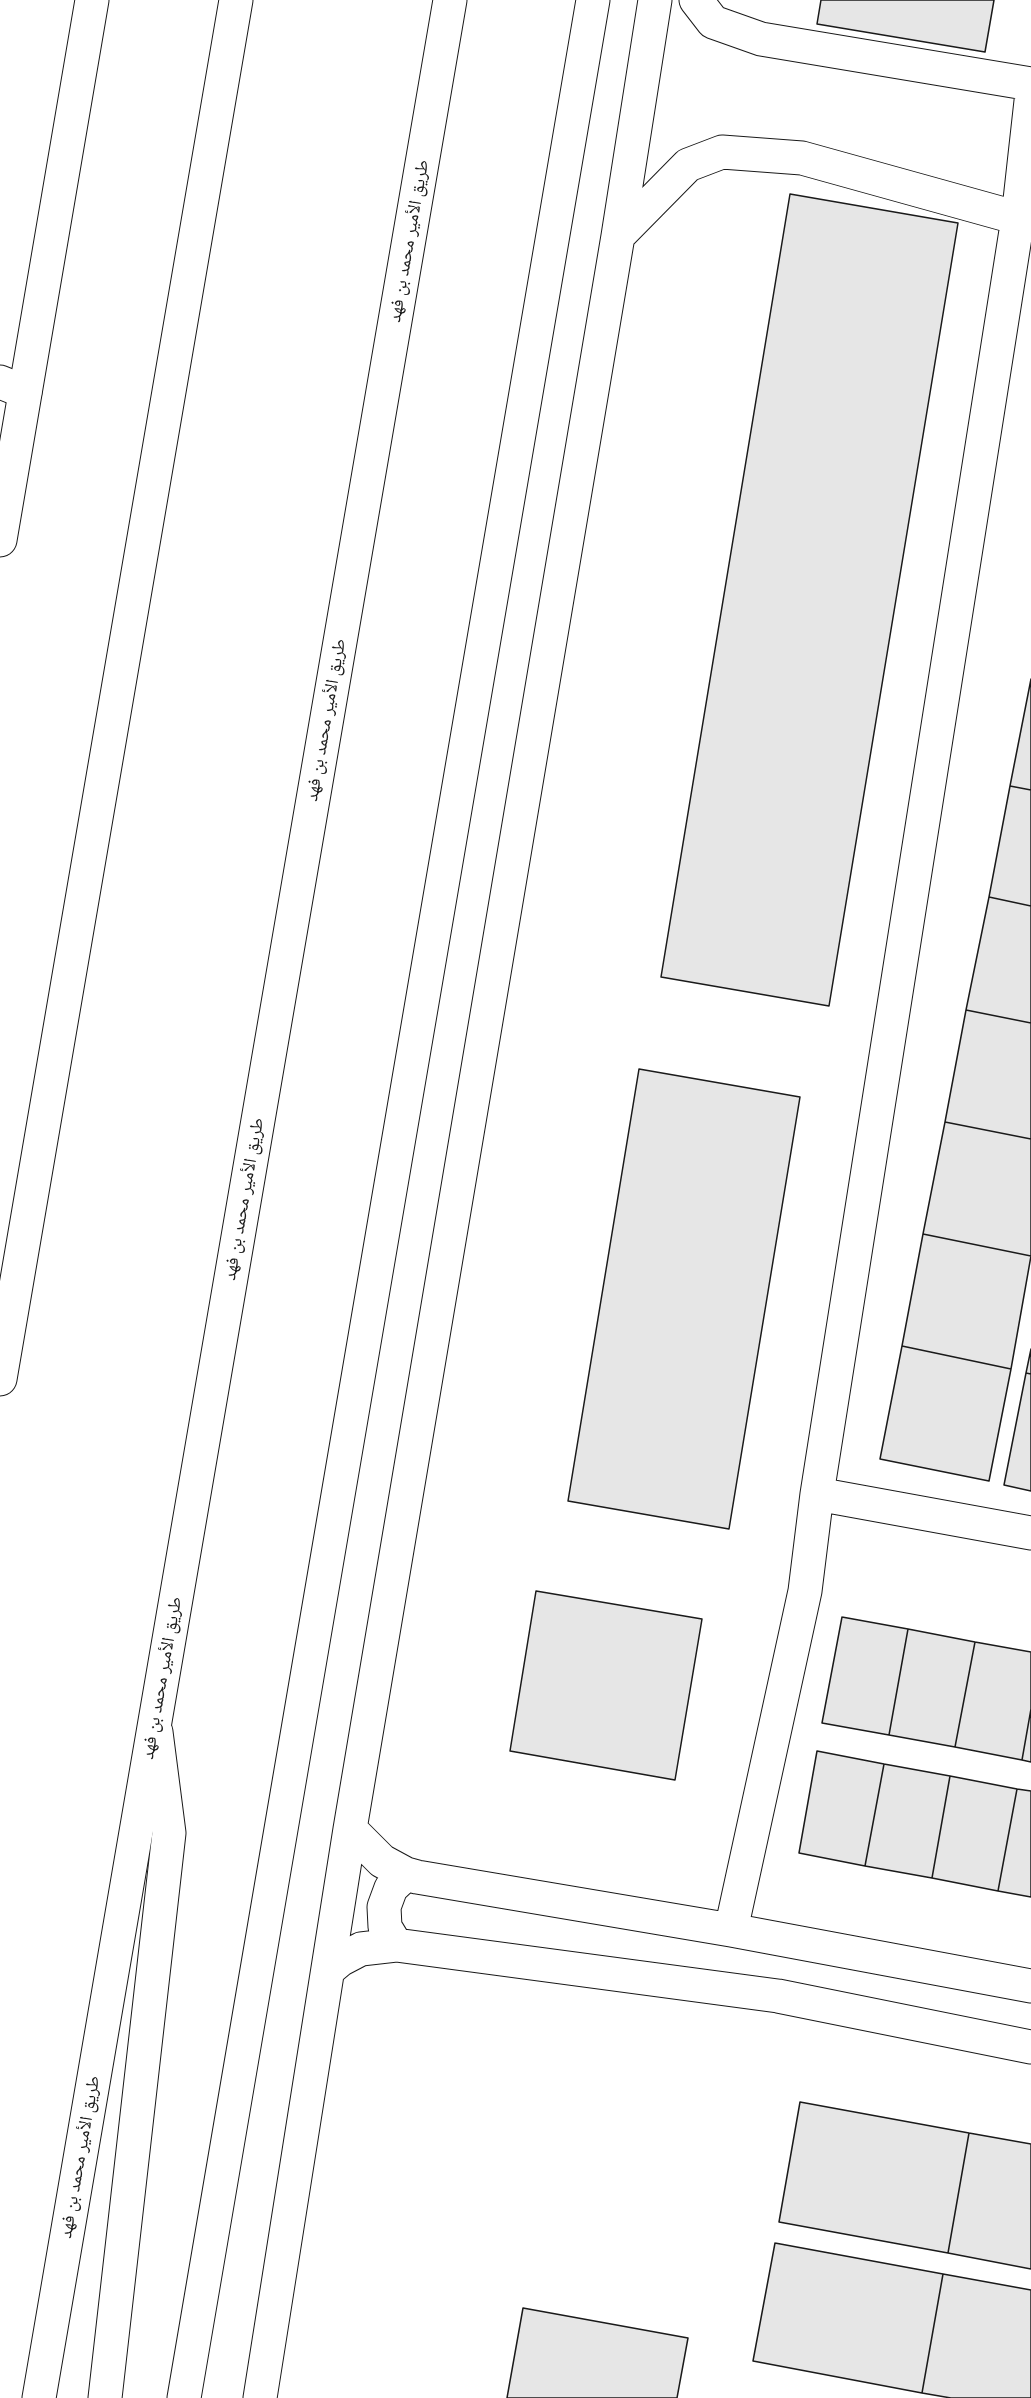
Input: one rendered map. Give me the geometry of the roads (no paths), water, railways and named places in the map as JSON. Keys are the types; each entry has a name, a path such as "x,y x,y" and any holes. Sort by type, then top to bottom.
{"main road":[{"path":"0,540 13,387 92,0"},
{"path":"0,1379 236,0"},
{"name":"طريق الأمير محمد بن فهد","path":"39,2398 450,0"},
{"path":"184,2398 593,0"},
{"path":"260,2398 350,1829 618,236 655,0"},
{"path":"696,0 713,22 760,39 1031,84"},
{"path":"731,1930 806,1591 817,1494 1024,219 1031,101"},
{"path":"618,236 688,165 722,152 802,158 1024,219"},
{"path":"817,1494 1031,1533"},
{"path":"105,2398 170,1833 155,1721"},
{"path":"350,1829 373,1854 389,1866 406,1874 731,1930 1031,1986"},
{"path":"396,1945 385,1927 384,1907 391,1888 406,1874"},
{"path":"328,1970 339,1960 361,1949 396,1945 778,1996 1031,2047"}]}
